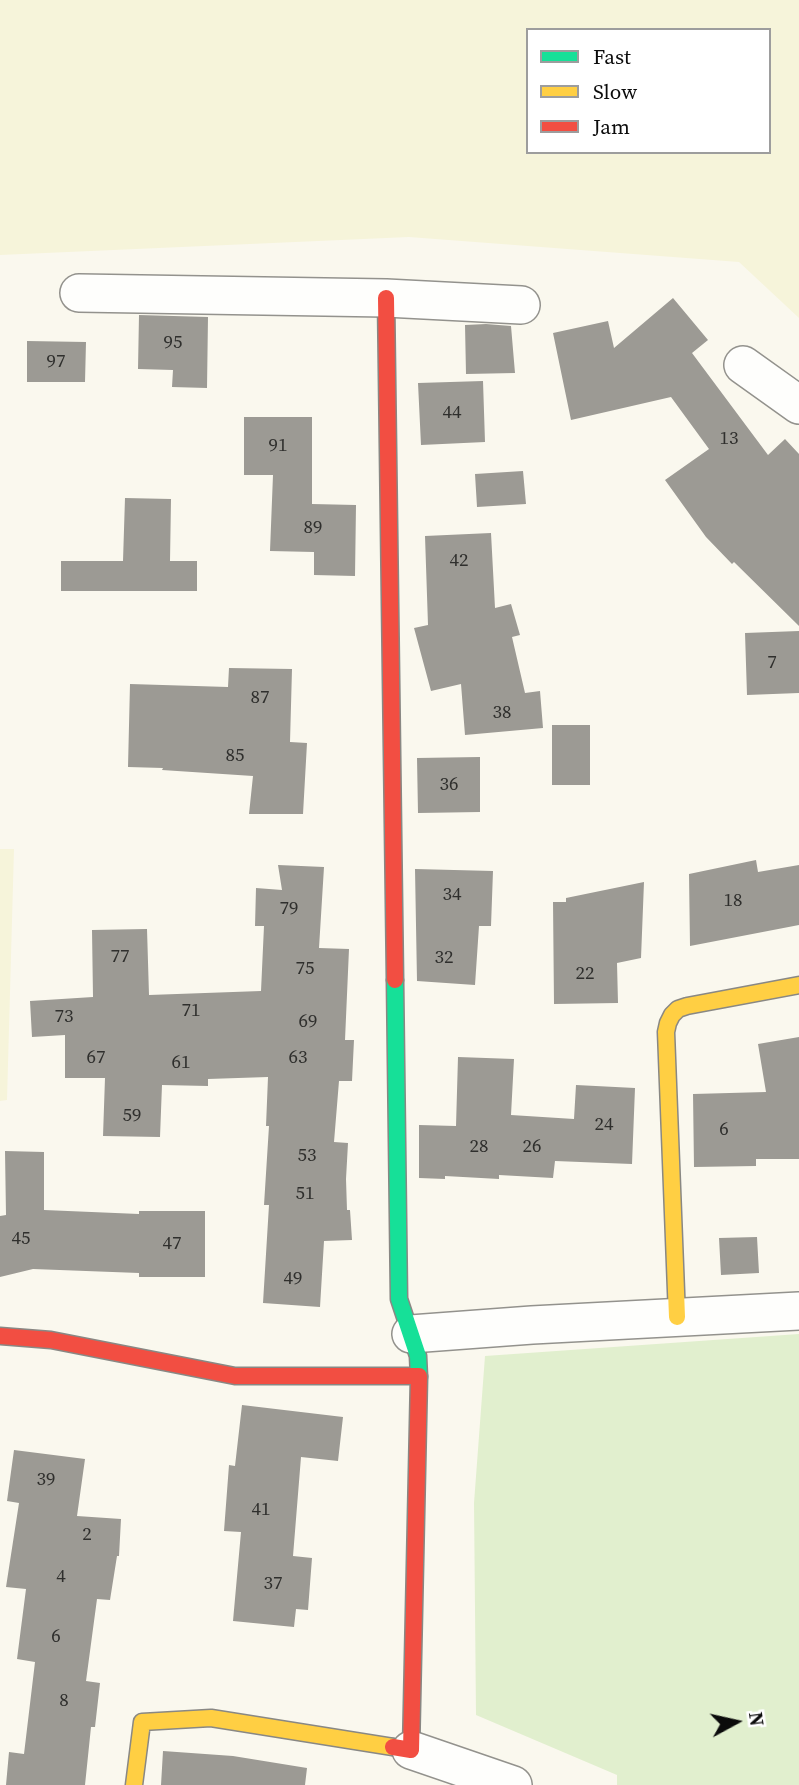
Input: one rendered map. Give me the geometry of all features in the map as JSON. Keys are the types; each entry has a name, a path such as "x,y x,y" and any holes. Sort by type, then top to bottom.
{"street":[{"path":"79,293 386,298 521,305"},
{"path":"386,298 399,1299 418,1356 411,1751"},
{"path":"743,365 799,405"},
{"path":"677,1317 666,1032 668,1023 678,1009 687,1006 799,985"},
{"path":"411,1334 799,1311"},
{"path":"0,1336 51,1340 235,1376 418,1376"},
{"path":"134,1785 142,1722 211,1718 411,1751 513,1785"}],"shaded area":[{"path":"0,0 799,0 799,318 739,262 409,237 0,255"},
{"path":"0,849 14,849 7,1100 0,1101"}],"green space":[{"path":"799,1334 799,1785 617,1785 617,1775 476,1715 474,1503 485,1356"}],"building":[{"path":"673,298 708,340 692,353 768,455 785,439 799,454 799,626 706,537 665,480 709,449 671,397 571,420 553,333 608,321 614,348"},
{"path":"139,315 208,317 207,388 172,387 173,370 138,369"},
{"path":"465,325 511,326 515,373 466,374"},
{"path":"27,341 86,342 85,382 27,382"},
{"path":"483,381 485,442 421,445 418,383"},
{"path":"244,417 312,417 312,504 356,505 355,576 314,575 314,552 270,551 273,475 244,475"},
{"path":"523,471 526,504 477,507 475,474"},
{"path":"125,498 171,499 170,561 197,561 197,591 61,591 61,561 123,561"},
{"path":"491,533 495,608 511,604 520,635 512,637 525,693 540,691 543,728 465,735 461,684 431,691 414,628 428,625 425,536"},
{"path":"799,631 799,693 747,695 745,633"},
{"path":"229,668 292,669 290,742 307,743 303,814 249,814 253,776 128,767 130,684 228,687"},
{"path":"552,725 590,725 590,785 552,785"},
{"path":"480,757 480,812 418,813 417,758"},
{"path":"756,860 758,872 799,865 799,925 690,946 689,874"},
{"path":"278,865 324,867 319,948 349,949 345,1040 354,1040 352,1081 339,1081 334,1142 348,1143 347,1210 350,1210 352,1240 324,1241 320,1307 263,1303 269,1205 264,1205 269,1126 266,1126 268,1077 208,1079 208,1086 162,1085 160,1137 103,1136 105,1078 65,1078 65,1035 32,1037 30,1001 93,997 92,930 147,929 149,995 261,991 264,926 255,926 256,888 282,890"},
{"path":"415,869 493,871 491,926 479,926 475,985 417,981"},
{"path":"644,882 641,958 617,963 618,1003 554,1004 553,902 566,902 566,898"},
{"path":"799,1037 799,1159 756,1159 756,1166 694,1167 693,1094 766,1092 758,1044"},
{"path":"458,1057 514,1059 511,1115 574,1119 576,1085 635,1088 632,1164 555,1161 553,1178 499,1175 499,1179 445,1176 445,1179 419,1178 419,1125 456,1126"},
{"path":"5,1151 44,1152 44,1210 139,1214 139,1211 205,1211 205,1277 139,1277 139,1273 33,1269 0,1277 0,1216 6,1215"},
{"path":"757,1237 759,1273 721,1275 719,1238"},
{"path":"242,1405 343,1417 338,1461 301,1457 293,1556 312,1558 308,1610 296,1609 294,1627 233,1621 241,1532 224,1531 229,1465 235,1466"},
{"path":"14,1450 85,1459 77,1516 121,1519 119,1556 110,1600 97,1599 86,1681 100,1683 95,1727 91,1727 85,1785 6,1785 9,1752 24,1754 35,1662 17,1659 26,1589 6,1587 19,1503 7,1501"},
{"path":"163,1751 233,1756 307,1768 305,1785 161,1785"}],"traffic: fast":[{"path":"395,980 399,1299 418,1356 419,1377"}],"traffic: slow":[{"path":"677,1317 666,1032 668,1023 678,1009 687,1006 799,985"},
{"path":"134,1785 142,1722 211,1718 393,1747"}],"traffic: jam":[{"path":"386,298 395,980"},
{"path":"0,1336 51,1340 235,1376 419,1376"},
{"path":"393,1747 411,1750 419,1377"}]}
